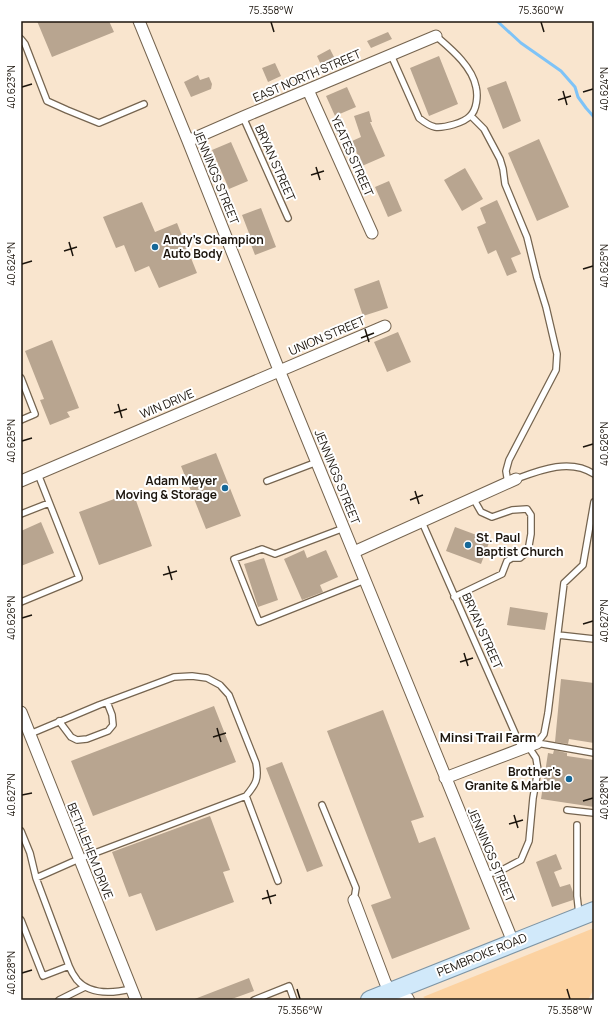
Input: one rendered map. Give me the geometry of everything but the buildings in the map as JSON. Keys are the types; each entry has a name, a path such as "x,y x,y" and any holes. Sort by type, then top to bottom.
{"main road":[{"name":"PEMBROKE ROAD","path":"370,1000 513,942 587,914"}],"street":[{"name":"JENNINGS STREET","path":"139,21 279,370 513,942"},
{"name":"EAST NORTH STREET","path":"188,141 436,36"},
{"name":"YEATES STREET","path":"308,90 372,233"},
{"name":"UNION STREET","path":"279,370 385,326"},
{"name":"WIN DRIVE","path":"21,480 279,370"},
{"path":"354,552 512,481"},
{"name":"BETHLEHEM DRIVE","path":"21,712 136,1000"},
{"path":"445,778 529,746"},
{"path":"354,900 390,992 406,1000"}],"lane":[{"path":"391,55 419,118 424,123 436,127 453,125 471,116 476,103 476,85 469,70 436,36"},
{"path":"21,39 25,44 47,101 99,122 144,104"},
{"path":"471,116 484,129 503,169 505,184 527,237 557,354 556,370 509,460 506,472 512,481 543,469 570,465 594,474"},
{"name":"BRYAN STREET","path":"243,117 288,218"},
{"path":"21,378 35,414 21,420"},
{"path":"267,481 317,462"},
{"path":"21,602 79,578 38,474"},
{"path":"454,597 502,574 508,561 512,558 520,558 528,551 531,534 531,515 527,509 512,510 492,517 481,512 473,498"},
{"path":"529,746 544,734 564,583 583,565 594,502"},
{"path":"21,514 49,503"},
{"name":"BRYAN STREET","path":"422,522 454,597 536,758 538,770 533,798 529,841 524,854 521,860 502,870 486,875"},
{"path":"344,528 275,554 262,549 234,559 259,622 365,580"},
{"path":"558,635 594,639"},
{"path":"30,734 59,721 174,677 192,676 207,678 220,685 229,695 256,763 258,773 254,787 246,796 79,858 36,878"},
{"path":"59,721 71,737 77,740 87,739 108,731 113,725 112,715 107,702"},
{"path":"529,746 594,753"},
{"path":"246,796 278,881"},
{"path":"322,805 356,888 354,900"},
{"path":"567,810 594,813"},
{"path":"577,825 577,896 587,914"},
{"path":"21,831 30,853 36,878 69,966 77,980 85,987 104,992 131,989"},
{"path":"21,920 43,976 69,966"},
{"path":"254,1000 289,986 294,1000"},
{"path":"59,1000 85,987"}],"shaded area":[{"path":"594,928 594,989 588,1000 428,1000 423,997"}],"waterway":[{"path":"497,21 521,43 561,71 575,87 578,97 594,117"}],"place":[{"name":"Andy's Champion Auto Body","path":"155,247"},
{"name":"Adam Meyer Moving & Storage","path":"225,488"},
{"name":"St. Paul Baptist Church","path":"468,545"},
{"name":"Brother's Granite & Marble","path":"569,779"}],"district":[{"name":"Minsi Trail Farm","path":"488,737"}]}
